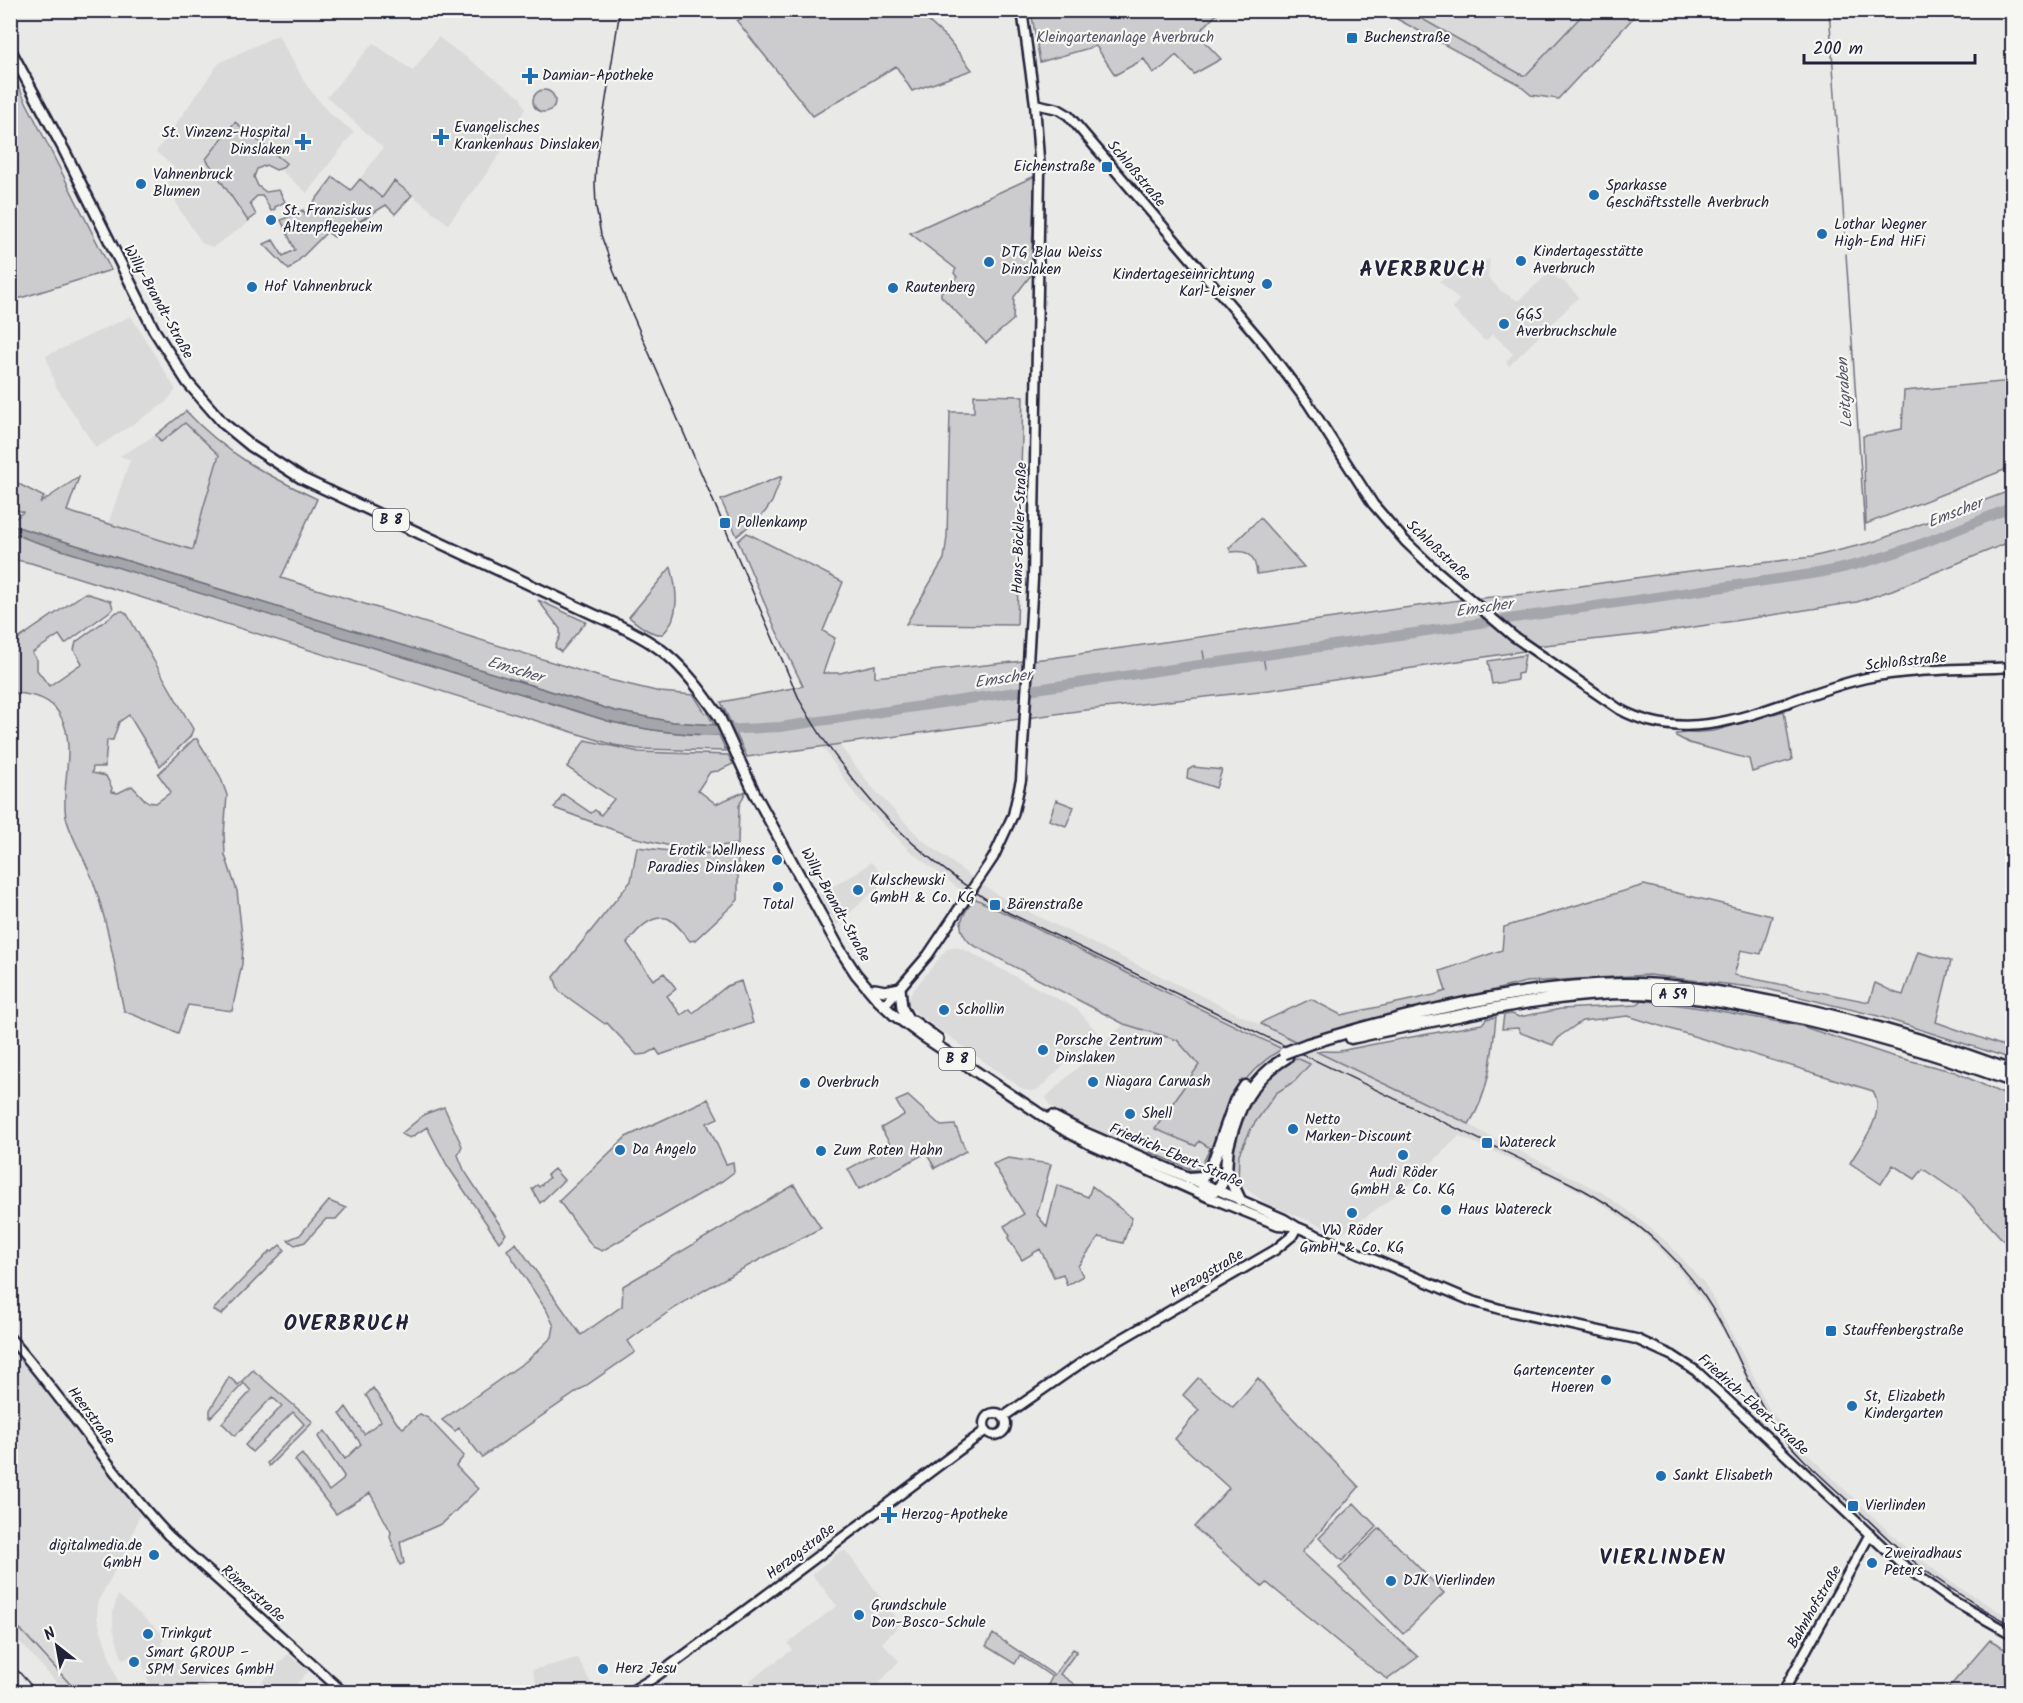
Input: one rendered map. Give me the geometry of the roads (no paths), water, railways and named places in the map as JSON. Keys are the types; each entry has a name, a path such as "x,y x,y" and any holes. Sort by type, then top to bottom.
{"highway":[{"name":"A 59","path":"1248,1083 1263,1066 1309,1046 1573,986 1624,984 1650,984 1715,991 1857,1022 2013,1070"},
{"name":"A 59","path":"1510,1000 1623,993 1712,1000 1834,1026 1907,1046 2013,1081"},
{"name":"A 59","path":"1226,1168 1231,1135 1244,1100 1258,1078 1285,1055"},
{"path":"1985,1071 2013,1087"},
{"path":"1190,1178 1202,1177 1211,1169 1235,1101 1248,1083"},
{"path":"1210,1191 1237,1105 1248,1083"},
{"path":"1210,1191 1224,1178 1226,1168"},
{"path":"1226,1168 1240,1200"}],"main road":[{"name":"Hans-Böckler-Straße","path":"886,1004 928,955 982,876 1009,826 1021,780 1033,579 1040,172 1035,104 1022,10"},
{"name":"Willy-Brandt-Straße","path":"10,49 64,150 154,330 188,383 223,423 251,446 301,478 550,593 614,617 662,644 695,673 707,690 755,794 839,948 856,974 924,1037 1031,1109"},
{"name":"Schloßstraße","path":"1035,104 1058,109 1076,123 1262,342 1308,403 1373,504 1405,541 1513,636 1618,709 1636,718 1672,727 1696,726 1725,721 1865,679 1892,674 2013,667"},
{"name":"B 8","path":"821,913 875,989"},
{"path":"875,989 883,991 900,988 902,1008 907,1017"},
{"name":"Willy-Brandt-Straße","path":"875,989 886,1004 1043,1110"},
{"name":"Friedrich-Ebert-Straße","path":"1031,1109 1098,1147 1109,1149 1210,1191 1278,1225 1297,1227"},
{"name":"Friedrich-Ebert-Straße","path":"1043,1110 1083,1132 1190,1178 1210,1191 1240,1200 1297,1227 1472,1301 1636,1339 1669,1353 1695,1371 1721,1394 1899,1562 1928,1585 2013,1634"},
{"name":"Herzogstraße","path":"1003,1417 1088,1359 1275,1250 1292,1236 1297,1227"},
{"name":"Heerstraße","path":"10,1338 56,1391 148,1512"},
{"path":"998,1413 1003,1417 1006,1423 1001,1432 991,1434 986,1430 984,1422 987,1415 998,1413"},
{"name":"Herzogstraße","path":"630,1692 655,1677 986,1430"},
{"name":"Römerstraße","path":"148,1512 168,1535 205,1570 343,1692"},
{"name":"Bahnhofstraße","path":"1783,1692 1870,1534"}],"waterway":[{"name":"Leitgraben","path":"1829,10 1845,236"},
{"name":"Leitgraben","path":"1846,254 1865,530"},
{"name":"Emscher","path":"704,731 780,727 1818,573 1893,554 2012,507"},
{"path":"1203,651 1205,664"},
{"path":"1263,656 1265,668"},
{"path":"10,1618 70,1684"}],"tram line":[{"path":"620,10 596,163 596,207 601,235 614,272 800,701 820,734 865,794 890,822 946,871 1009,913 1572,1184 1618,1211 1660,1244 1695,1284 1724,1329 1767,1414 1799,1455 1917,1564 1963,1597 2012,1625"}],"railway":[{"path":"10,1662 37,1692"}],"place":[{"name":"Buchenstraße","path":"1352,38"},
{"name":"Damian-Apotheke","path":"530,76"},
{"name":"Evangelisches Krankenhaus Dinslaken","path":"441,137"},
{"name":"St. Vinzenz-Hospital Dinslaken","path":"303,142"},
{"name":"Eichenstraße","path":"1107,167"},
{"name":"Vahnenbruck Blumen","path":"141,184"},
{"name":"Sparkasse Geschäftsstelle Averbruch","path":"1594,195"},
{"name":"St. Franziskus Altenpflegeheim","path":"271,220"},
{"name":"Lothar Wegner High-End HiFi","path":"1822,234"},
{"name":"Kindertagesstätte Averbruch","path":"1521,261"},
{"name":"DTG Blau Weiss Dinslaken","path":"989,262"},
{"name":"Kindertageseinrichtung Karl-Leisner","path":"1267,284"},
{"name":"Hof Vahnenbruck","path":"252,287"},
{"name":"Rautenberg","path":"893,288"},
{"name":"GGS Averbruchschule","path":"1504,324"},
{"name":"Pollenkamp","path":"725,523"},
{"name":"Erotik Wellness Paradies Dinslaken","path":"777,860"},
{"name":"Total","path":"778,887"},
{"name":"Kulschewski GmbH & Co. KG","path":"858,890"},
{"name":"Bärenstraße","path":"995,905"},
{"name":"Schollin","path":"944,1010"},
{"name":"Porsche Zentrum Dinslaken","path":"1043,1050"},
{"name":"Niagara Carwash","path":"1093,1082"},
{"name":"Overbruch","path":"805,1083"},
{"name":"Shell","path":"1130,1114"},
{"name":"Netto Marken-Discount","path":"1293,1129"},
{"name":"Watereck","path":"1487,1143"},
{"name":"Da Angelo","path":"620,1150"},
{"name":"Zum Roten Hahn","path":"821,1151"},
{"name":"Audi Röder GmbH & Co. KG","path":"1403,1155"},
{"name":"Haus Watereck","path":"1446,1210"},
{"name":"VW Röder GmbH & Co. KG","path":"1352,1213"},
{"name":"Stauffenbergstraße","path":"1831,1331"},
{"name":"Gartencenter Hoeren","path":"1606,1380"},
{"name":"St, Elizabeth Kindergarten","path":"1852,1406"},
{"name":"Sankt Elisabeth","path":"1661,1476"},
{"name":"Vierlinden","path":"1853,1506"},
{"name":"Herzog-Apotheke","path":"889,1515"},
{"name":"digitalmedia.de GmbH","path":"154,1555"},
{"name":"Zweiradhaus Peters","path":"1872,1563"},
{"name":"DJK Vierlinden","path":"1391,1581"},
{"name":"Grundschule Don-Bosco-Schule","path":"859,1615"},
{"name":"Trinkgut","path":"148,1634"},
{"name":"Smart GROUP – SPM Services GmbH","path":"134,1662"},
{"name":"Herz Jesu","path":"603,1669"}],"district":[{"name":"AVERBRUCH","path":"1423,270"},
{"name":"OVERBRUCH","path":"347,1324"},
{"name":"VIERLINDEN","path":"1663,1558"}],"park label":[{"name":"Kleingartenanlage Averbruch","path":"1125,38"}]}
